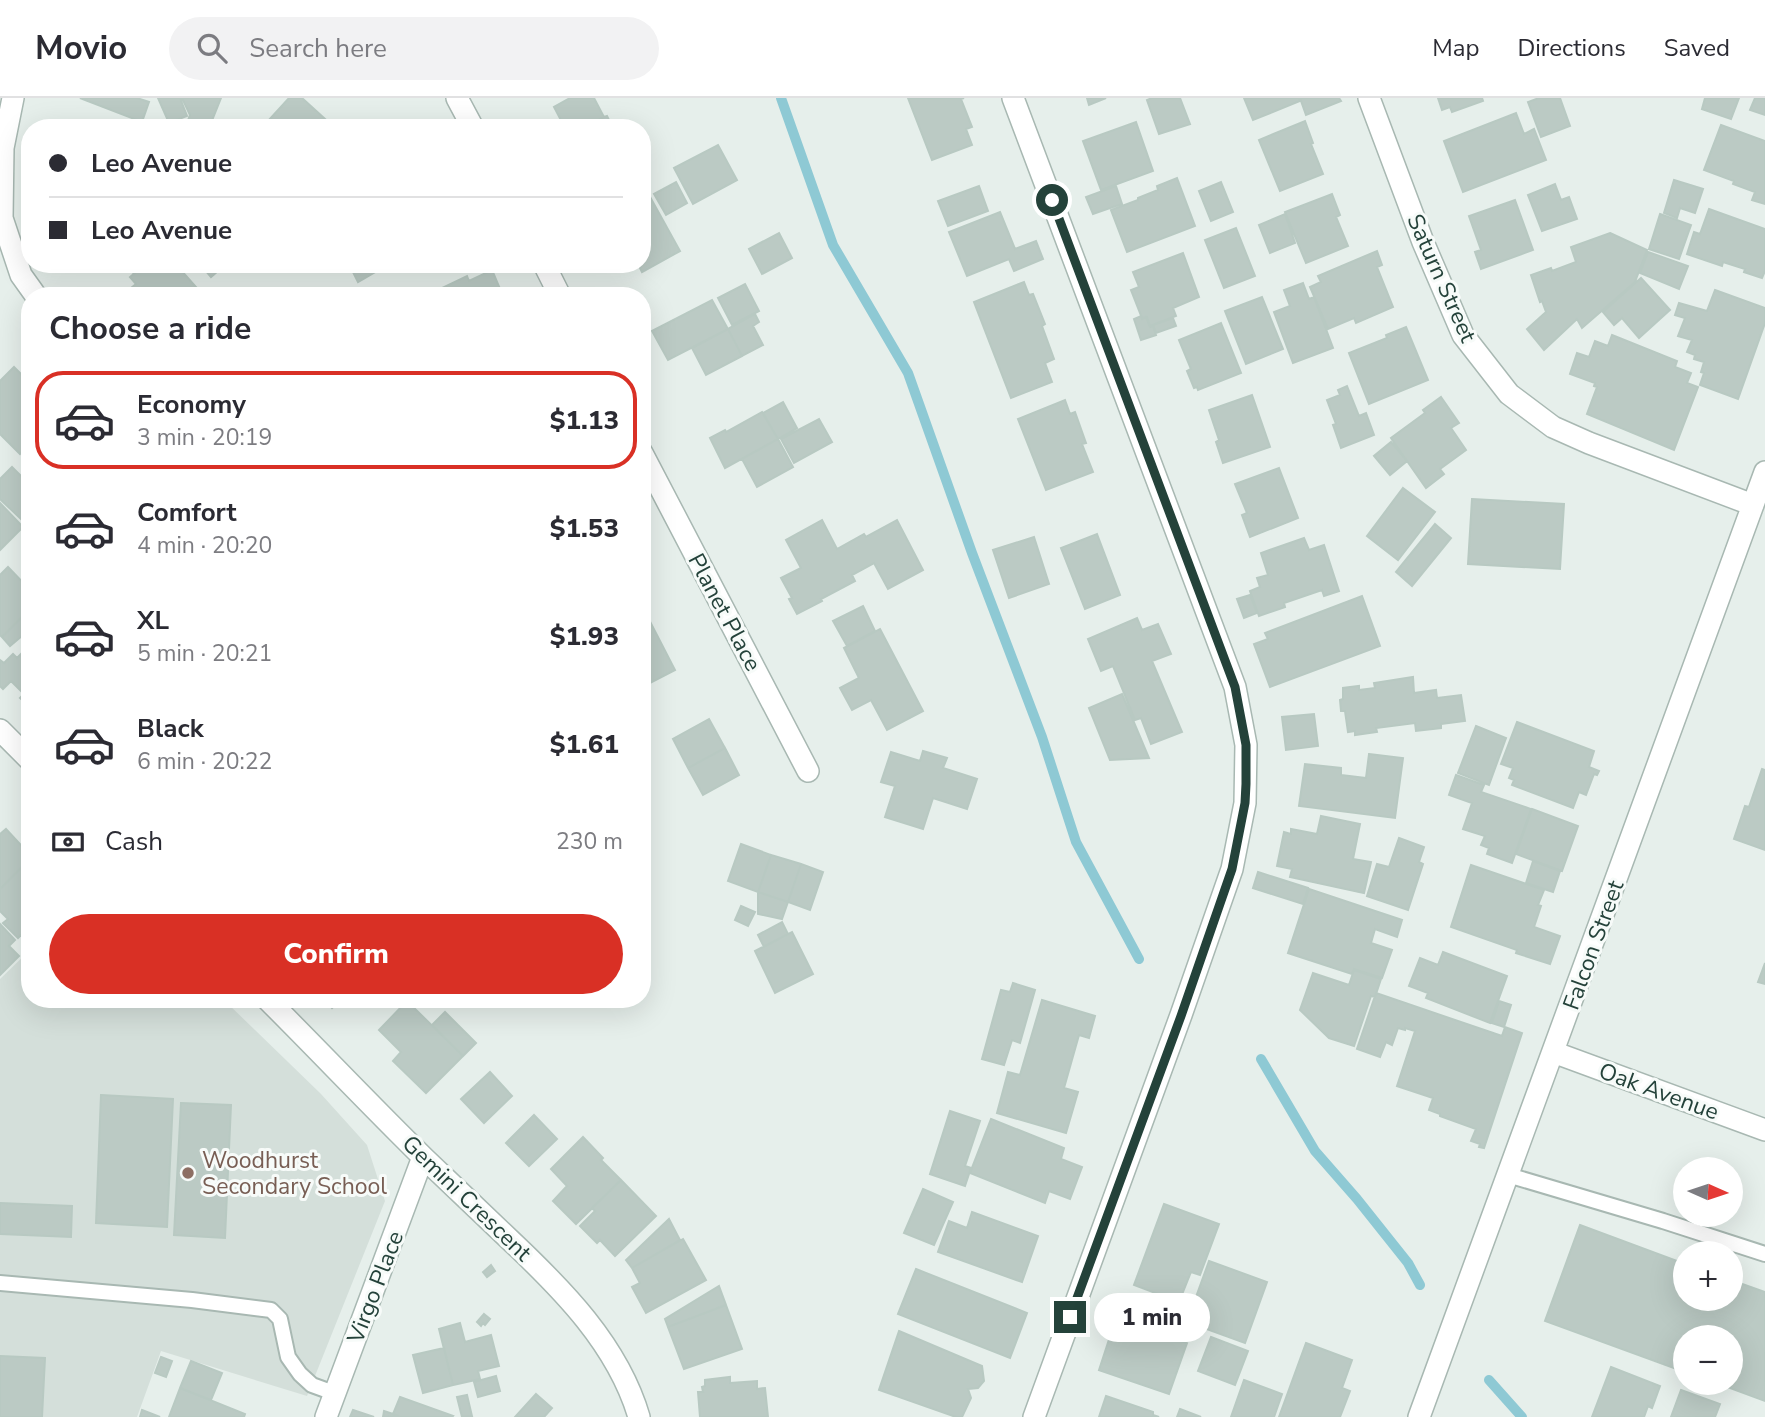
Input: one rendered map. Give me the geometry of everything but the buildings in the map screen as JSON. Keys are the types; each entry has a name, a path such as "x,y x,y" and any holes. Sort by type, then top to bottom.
{"street":[{"path":"13,98 3,148 2,218 21,275 30,287"},
{"path":"457,98 468,119"},
{"path":"1013,98 1235,687 1246,745 1245,803 1232,869 1034,1417"},
{"name":"Saturn Street","path":"1369,98 1423,242 1463,335 1509,394 1553,427 1753,505"},
{"name":"Planet Place","path":"651,470 808,771"},
{"name":"Falcon Street","path":"1419,1417 1765,472"},
{"path":"0,730 21,751"},
{"name":"Gemini Crescent","path":"276,1008 423,1157 550,1278 583,1316 614,1361 639,1417"},
{"name":"Oak Avenue","path":"1553,1052 1765,1130"},
{"name":"Virgo Place","path":"326,1417 423,1157"}],"lane":[{"path":"1508,1175 1765,1254"},
{"path":"0,1283 192,1300 271,1310 280,1319 288,1357 300,1374 312,1385 334,1393"}],"shaded area":[{"name":"Woodhurst Secondary School","path":"21,959 21,1008 232,1008 321,1094 367,1145 385,1201 307,1396 161,1351 137,1417 0,1417 0,979"}],"waterway":[{"path":"781,98 833,245 908,373 972,553 1042,737 1076,842 1139,959"},
{"path":"1261,1059 1315,1151 1408,1263 1420,1285"},
{"path":"1489,1380 1522,1417"}],"place":[{"name":"Woodhurst Secondary School","path":"188,1173"}],"route":[{"path":"1052,200 1235,687 1246,745 1245,803 1232,869 1070,1317"}]}
